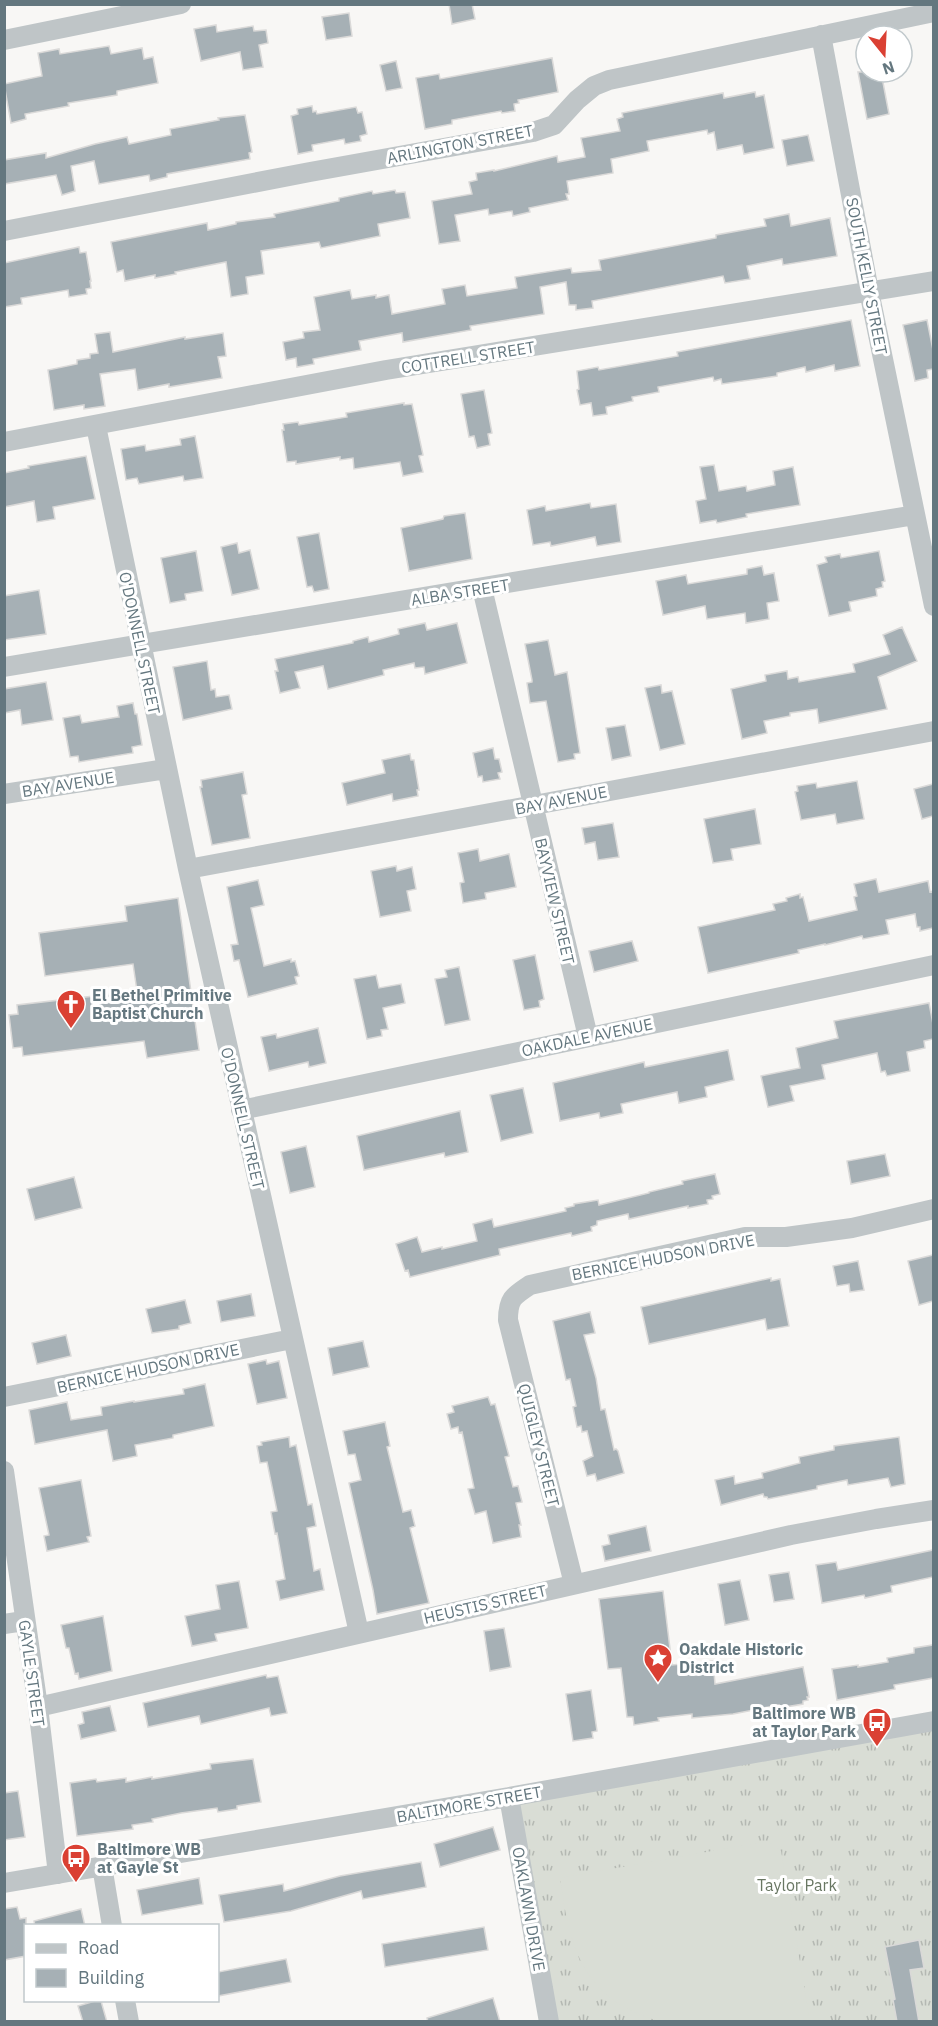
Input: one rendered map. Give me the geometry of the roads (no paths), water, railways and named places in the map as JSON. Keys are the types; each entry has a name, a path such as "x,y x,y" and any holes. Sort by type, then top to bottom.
{"street":[{"path":"4,40 181,4"},
{"name":"ARLINGTON STREET","path":"4,231 533,132 554,125 577,100 594,86 609,80 933,12"},
{"name":"SOUTH KELLY STREET","path":"822,35 869,291 915,515 930,573 933,606"},
{"name":"COTTRELL STREET","path":"4,442 386,370 933,281"},
{"name":"O'DONNELL STREET","path":"96,426 166,769 359,1633"},
{"name":"ALBA STREET","path":"4,667 915,515"},
{"name":"BAYVIEW STREET","path":"482,588 588,1037"},
{"name":"BAY AVENUE","path":"188,869 933,731"},
{"name":"BAY AVENUE","path":"4,794 166,769"},
{"name":"OAKDALE AVENUE","path":"241,1110 933,965"},
{"name":"BERNICE HUDSON DRIVE","path":"508,1305 517,1293 530,1285 745,1237 786,1237 852,1228 933,1209"},
{"name":"QUIGLEY STREET","path":"508,1305 508,1320 574,1584"},
{"name":"BERNICE HUDSON DRIVE","path":"4,1397 292,1339"},
{"name":"GAYLE STREET","path":"4,1471 38,1707 58,1874"},
{"name":"HEUSTIS STREET","path":"38,1707 791,1535 933,1510"},
{"path":"4,1624 24,1621"},
{"name":"BALTIMORE STREET","path":"4,1883 508,1797 933,1721"},
{"name":"OAKLAWN DRIVE","path":"508,1797 549,2022"},
{"path":"102,1866 112,1924"},
{"path":"125,2002 129,2022"}],"place":[{"name":"El Bethel Primitive Baptist Church","path":"71,1030"},
{"name":"Oakdale Historic District","path":"658,1684"},
{"name":"Baltimore WB at Taylor Park","path":"877,1748"},
{"name":"Baltimore WB at Gayle St","path":"76,1884"}],"park label":[{"name":"Taylor Park","path":"797,1885"}]}
